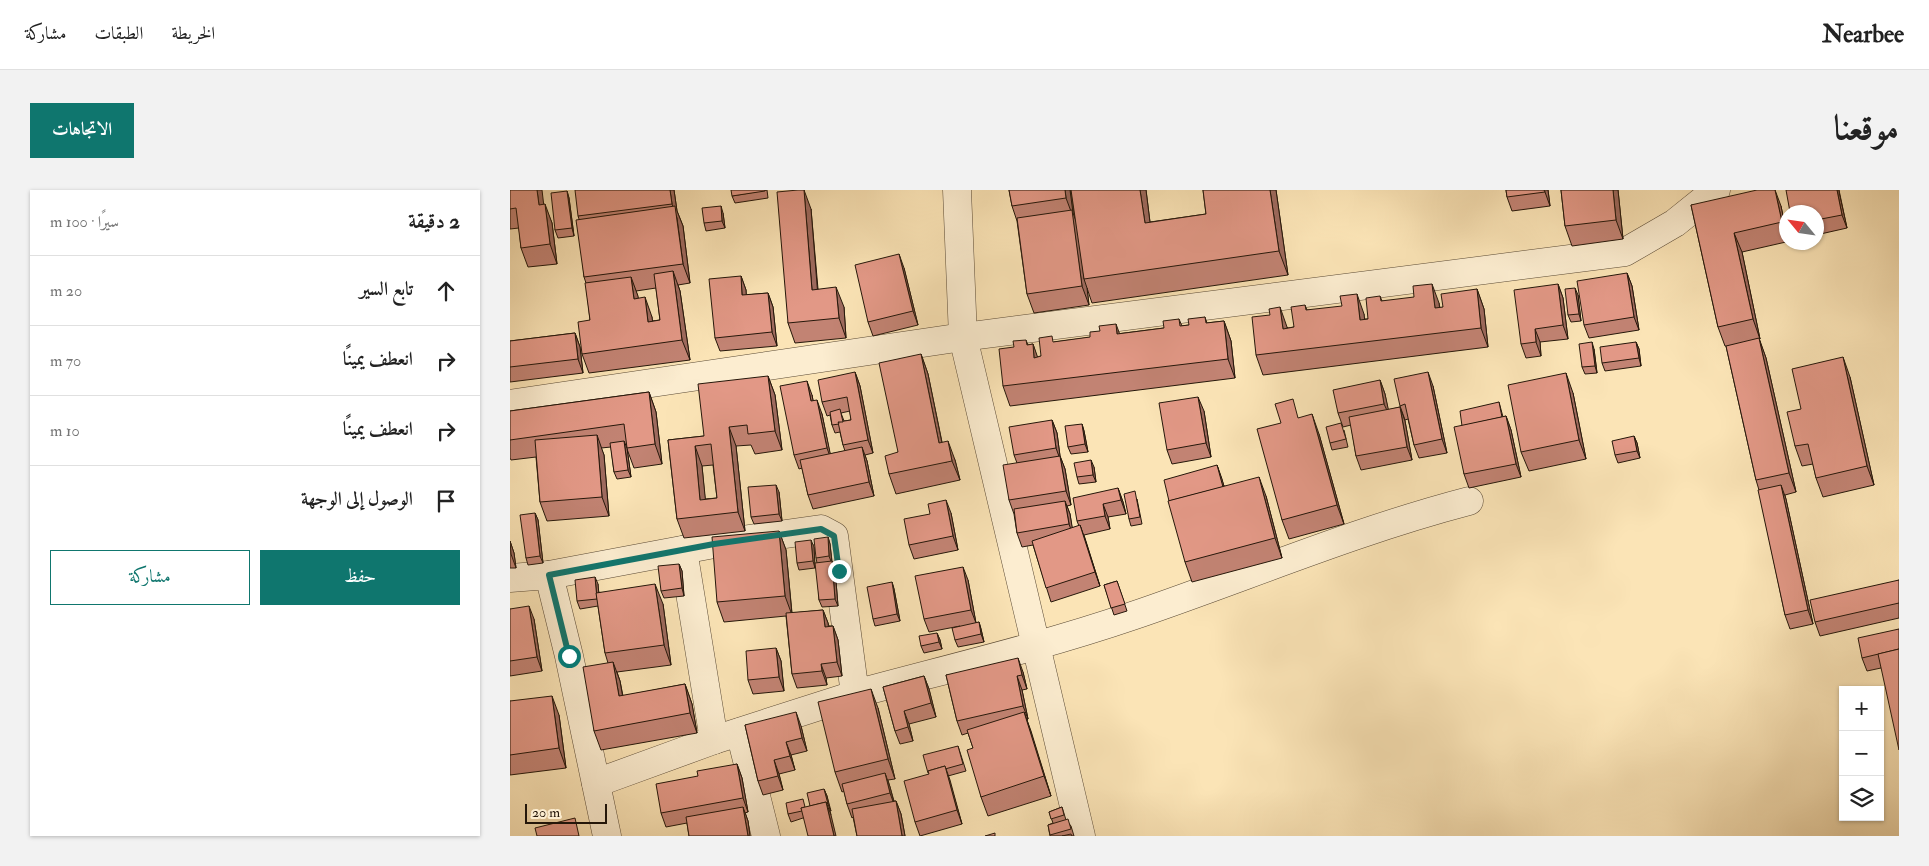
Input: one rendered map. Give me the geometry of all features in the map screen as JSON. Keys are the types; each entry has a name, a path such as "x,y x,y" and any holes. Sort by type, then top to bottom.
{"street":[{"path":"957,190 963,338 1081,836"},
{"path":"510,404 963,338 1626,252 1675,224 1716,190"},
{"path":"596,783 714,740 855,694 1035,646 1131,616 1419,514 1469,500"},
{"path":"510,578 549,575 683,550 821,529 834,536 855,694"},
{"path":"683,550 714,740"},
{"path":"549,575 569,656 596,783 603,833"},
{"path":"740,732 766,836"}],"building":[{"path":"510,190 537,190 539,205 545,204 550,244 521,248 516,208 510,209"},
{"path":"575,190 670,190 672,204 578,216"},
{"path":"731,190 765,190 765,191 732,196"},
{"path":"804,190 812,290 836,287 839,318 788,323 777,192"},
{"path":"1009,190 1065,190 1066,198 1012,206"},
{"path":"1071,190 1140,190 1145,223 1206,214 1203,190 1270,190 1279,251 1084,279"},
{"path":"1506,190 1544,190 1545,192 1507,197"},
{"path":"1561,190 1613,190 1616,220 1565,226"},
{"path":"1757,190 1775,190 1779,208 1779,223 1734,233 1753,319 1718,327 1691,205"},
{"path":"1786,190 1837,190 1842,215 1824,218 1824,205 1789,205"},
{"path":"567,191 572,228 555,230 551,193"},
{"path":"675,206 683,264 584,277 576,220"},
{"path":"721,206 722,221 704,223 702,208"},
{"path":"1072,210 1082,286 1027,294 1017,218"},
{"path":"899,254 913,311 868,322 855,265"},
{"path":"673,271 682,340 582,354 578,322 590,320 585,283 631,277 634,299 645,297 648,322 660,320 654,274"},
{"path":"1627,273 1634,317 1584,325 1577,281"},
{"path":"741,276 742,295 768,293 772,332 715,338 709,279"},
{"path":"1432,284 1435,308 1443,307 1441,294 1477,289 1481,328 1256,355 1252,317 1270,315 1269,309 1280,307 1283,329 1294,327 1291,307 1305,305 1306,310 1342,306 1340,296 1357,294 1360,320 1368,319 1366,298 1380,296 1381,301 1414,297 1413,286"},
{"path":"1558,284 1563,325 1535,329 1536,342 1521,344 1514,290"},
{"path":"1575,288 1579,314 1568,315 1565,289"},
{"path":"1205,317 1206,323 1224,321 1228,359 1003,386 999,349 1014,347 1013,341 1026,340 1027,345 1033,344 1034,358 1041,356 1039,338 1052,336 1053,342 1090,337 1090,332 1100,331 1099,326 1116,324 1117,334 1164,328 1163,321 1179,319 1180,326 1189,325 1188,319"},
{"path":"575,333 578,359 510,367 510,341"},
{"path":"1759,338 1789,473 1756,480 1726,346"},
{"path":"1592,342 1595,366 1582,367 1579,344"},
{"path":"1636,342 1639,358 1602,363 1600,347"},
{"path":"921,354 939,443 948,441 952,461 889,474 885,456 898,452 879,363"},
{"path":"1843,357 1867,466 1816,478 1808,444 1795,446 1787,412 1801,409 1792,369"},
{"path":"855,372 868,440 843,445 838,422 851,420 847,397 822,402 818,380"},
{"path":"1428,372 1442,439 1414,445 1405,404 1400,406 1394,379"},
{"path":"1566,373 1579,440 1521,452 1508,385"},
{"path":"768,376 775,431 748,434 747,425 729,427 738,512 677,519 668,440 704,436 698,384","holes":["711,444 717,498 700,500 695,446"]},
{"path":"1380,380 1384,404 1338,413 1333,390"},
{"path":"807,381 811,401 817,400 827,448 794,455 780,386"},
{"path":"649,392 655,444 627,448 624,424 510,440 510,411"},
{"path":"1198,397 1206,443 1167,450 1159,403"},
{"path":"1293,399 1298,418 1312,414 1337,505 1282,520 1257,429 1281,423 1275,404"},
{"path":"1499,402 1502,417 1462,426 1460,411"},
{"path":"1400,407 1407,447 1356,456 1349,417"},
{"path":"840,409 843,422 832,425 830,412"},
{"path":"1506,416 1516,464 1464,474 1454,427"},
{"path":"1052,420 1056,448 1014,455 1009,427"},
{"path":"1341,423 1346,439 1330,443 1326,427"},
{"path":"1082,424 1085,444 1068,447 1065,426"},
{"path":"597,435 602,497 540,502 535,440"},
{"path":"1634,436 1637,451 1615,455 1612,441"},
{"path":"624,441 628,470 614,472 610,443"},
{"path":"862,447 869,482 808,495 800,460"},
{"path":"1060,456 1066,491 1009,500 1003,465"},
{"path":"1091,460 1093,475 1077,477 1074,463"},
{"path":"1217,465 1223,487 1169,501 1164,480"},
{"path":"1259,477 1275,538 1185,562 1168,501"},
{"path":"776,485 779,514 751,517 748,487"},
{"path":"1781,485 1808,610 1785,615 1758,490"},
{"path":"1118,488 1121,500 1103,504 1105,516 1077,521 1073,498"},
{"path":"1135,491 1140,517 1129,519 1124,494"},
{"path":"946,500 953,536 909,545 904,519 930,514 928,504"},
{"path":"1065,501 1069,524 1017,533 1014,509"},
{"path":"535,513 540,556 526,558 520,515"},
{"path":"1080,525 1095,572 1046,588 1032,541"},
{"path":"779,531 785,596 717,602 712,537"},
{"path":"828,537 829,556 816,558 814,539"},
{"path":"811,540 813,561 797,563 795,542"},
{"path":"832,561 835,599 819,600 815,563"},
{"path":"679,564 682,588 661,591 658,566"},
{"path":"963,567 971,610 924,619 915,576"},
{"path":"595,577 597,599 577,601 575,580"},
{"path":"1899,580 1899,603 1815,622 1810,600"},
{"path":"1117,581 1125,604 1111,608 1104,585"},
{"path":"892,582 897,614 873,619 867,587"},
{"path":"655,584 664,645 605,653 596,593"},
{"path":"529,606 537,657 510,661 510,609"},
{"path":"823,610 825,627 833,626 837,662 821,664 822,671 792,674 786,613"},
{"path":"979,622 981,634 955,640 952,628"},
{"path":"1899,629 1899,649 1862,658 1858,638"},
{"path":"937,633 939,642 921,646 919,636"},
{"path":"776,648 779,677 748,680 746,651"},
{"path":"1899,649 1899,750 1878,654"},
{"path":"1018,658 1022,675 1017,676 1023,706 957,721 946,675"},
{"path":"613,662 619,696 685,684 690,713 594,731 583,667"},
{"path":"924,676 931,703 904,711 908,727 895,731 883,687"},
{"path":"871,689 888,759 835,772 818,702"},
{"path":"552,696 559,748 510,755 510,701"},
{"path":"796,712 802,738 786,742 790,756 774,760 778,776 758,781 745,725"},
{"path":"1024,712 1044,776 981,797 967,750 973,748 967,730"},
{"path":"958,746 963,764 945,769 945,766 928,771 928,773 923,755"},
{"path":"737,764 743,798 661,813 656,784 698,776 697,771"},
{"path":"945,766 957,810 915,822 904,781 929,774 928,771"},
{"path":"885,773 890,793 847,804 842,784"},
{"path":"824,789 828,804 826,802 810,806 807,793"},
{"path":"803,799 805,807 801,808 802,811 788,814 786,803"},
{"path":"896,801 902,836 857,836 852,809"},
{"path":"826,802 834,836 808,836 801,808"},
{"path":"743,807 748,836 689,836 686,817"},
{"path":"1062,807 1064,815 1051,819 1049,812"},
{"path":"575,818 579,836 537,836 535,828"},
{"path":"1068,819 1071,829 1050,835 1048,825"}],"route":[{"path":"569,656 549,575 714,544 821,529 834,536 839,571"}]}
